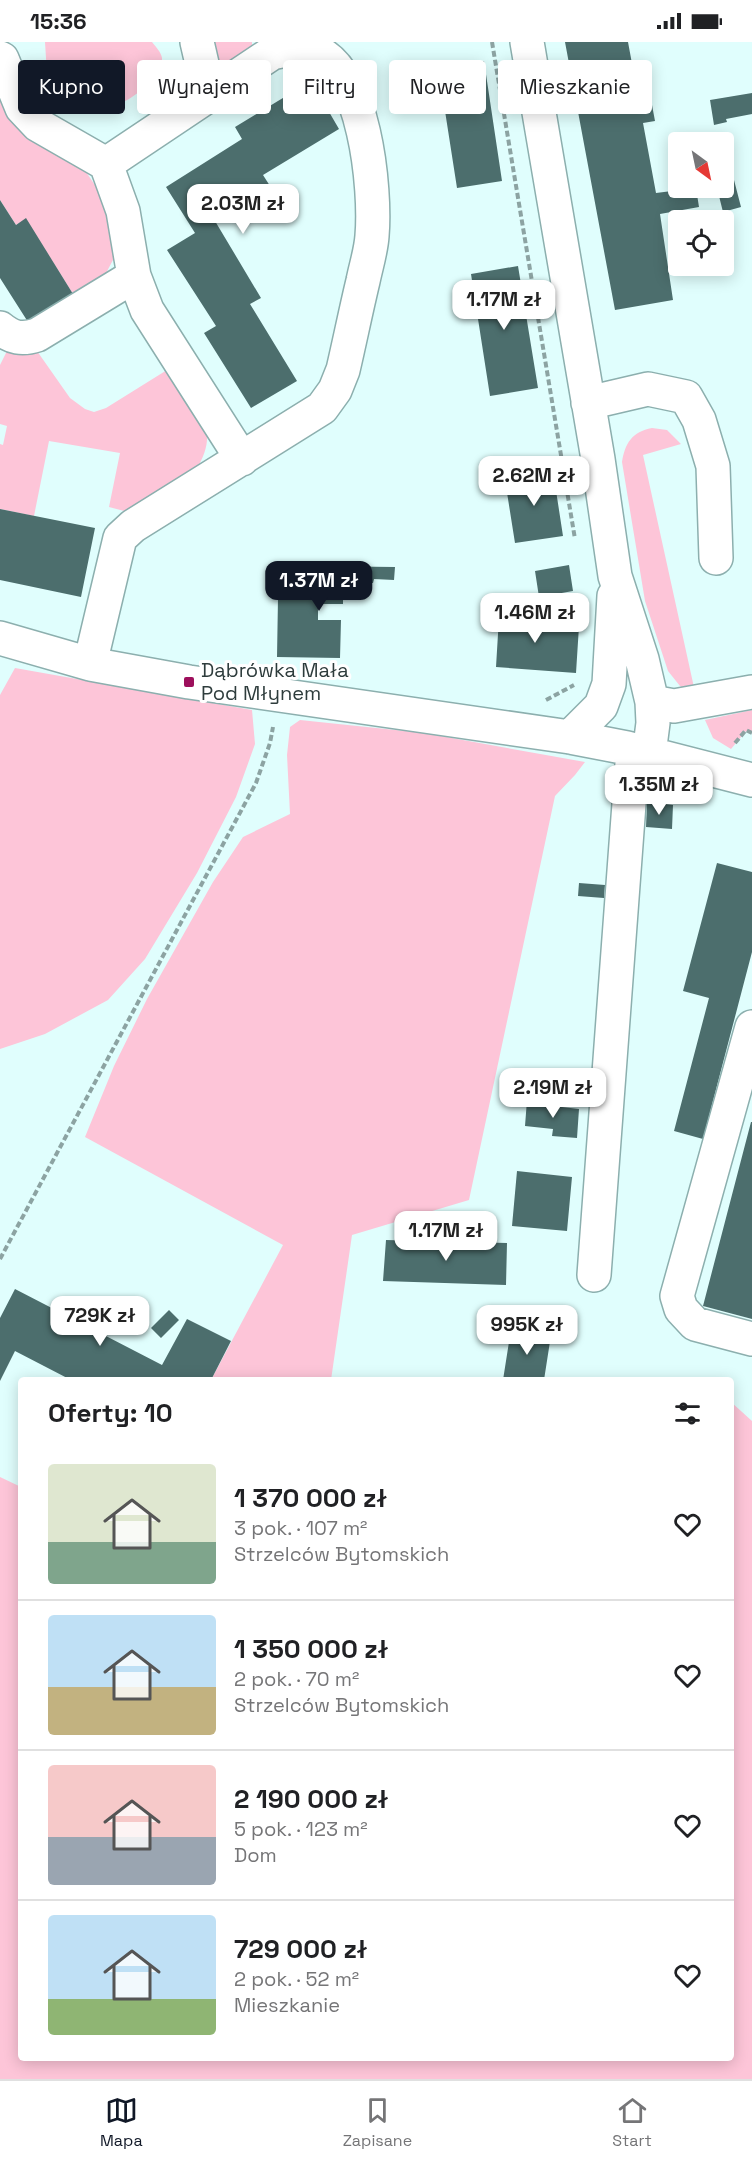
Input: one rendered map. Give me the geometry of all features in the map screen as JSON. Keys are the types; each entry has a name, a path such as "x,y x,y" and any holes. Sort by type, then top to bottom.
{"street":[{"path":"197,42 201,60"},
{"path":"527,42 615,576 642,659 652,702 653,723 636,751 594,1275"},
{"path":"90,663 120,538 133,526 322,408 335,390 344,370 372,237 370,164 361,117 333,62 313,50 292,48 272,53 261,60"},
{"path":"1,53 22,108 38,125 106,164 123,211 134,276 147,310 242,459"},
{"path":"106,164 180,114"},
{"path":"0,328 12,337 37,335 134,276"},
{"path":"588,403 648,389 686,397 699,420 713,466 716,558"},
{"path":"570,737 601,706 593,684 615,576"},
{"path":"0,638 90,663 189,682 570,737 752,780"},
{"path":"593,684 636,751"},
{"path":"652,702 674,706 752,692"},
{"path":"752,1027 677,1296 681,1309 695,1324 752,1339"}],"path":[{"path":"492,42 577,550"},
{"path":"543,702 593,684"},
{"path":"0,1259 256,783 270,743 278,695"},
{"path":"730,749 746,730 752,734"}],"shaded area":[{"path":"45,42 152,42 162,58 162,60 137,60 137,93 125,101 125,60 46,60"},
{"path":"207,42 252,42 252,47 234,60 216,60"},
{"path":"0,82 18,100 18,114 31,114 82,166 103,197 115,240 113,260 105,275 73,294 26,219 16,225 0,200"},
{"path":"8,349 37,351 70,398 85,409 94,412 106,408 167,370 195,405 206,428 207,441 195,471 128,512 109,507 120,453 49,441 34,516 0,509 0,444 3,445 7,426 0,424 0,365"},
{"path":"652,428 667,430 681,444 643,455 695,692 690,692 680,686 668,671 645,601 622,462 625,449 631,439 639,432"},
{"path":"15,668 252,710 255,744 236,797 197,873 145,959 108,1000 45,1034 0,1049 0,695"},
{"path":"752,710 752,733 746,731 731,749 713,738 705,720"},
{"path":"300,720 424,733 585,762 555,796 469,1200 352,1235 331,1377 213,1377 283,1245 85,1137 114,1066 147,999 213,882 243,837 290,814 287,755 290,727"},
{"path":"734,1405 752,1421 752,2079 0,2079 0,1477 18,1486 18,2061 734,2061"}],"building":[{"path":"565,42 628,42 631,60 568,60"},
{"path":"486,74 502,181 457,188 445,114 486,114"},
{"path":"752,93 752,114 726,119 727,122 714,125 710,100"},
{"path":"283,98 283,114 330,114 339,129 263,175 270,186 215,221 261,298 250,304 297,381 251,408 204,333 216,326 167,250 195,233 166,187 242,139 235,127 256,114 271,114 271,105"},
{"path":"652,105 655,121 643,123 656,193 668,192 668,198 698,198 699,207 668,210 668,213 660,214 673,300 615,310 578,114 652,114"},
{"path":"734,180 741,207 722,210 720,198 734,198"},
{"path":"0,200 16,225 26,218 73,294 28,322 0,278"},
{"path":"518,266 538,388 490,396 471,274"},
{"path":"553,471 563,536 515,543 505,480"},
{"path":"0,509 95,528 81,597 0,580"},
{"path":"569,565 573,591 539,597 535,571"},
{"path":"310,566 395,567 394,580 374,579 373,583 359,583 359,578 343,578 343,604 318,604 318,620 341,620 340,658 277,657 278,598 310,597"},
{"path":"500,601 517,603 516,620 579,626 576,673 496,667"},
{"path":"647,802 673,805 672,829 646,827"},
{"path":"717,863 752,872 752,952 703,1139 674,1131 709,998 683,991"},
{"path":"579,883 605,885 604,898 578,896"},
{"path":"527,1100 545,1102 545,1105 579,1109 577,1138 552,1136 553,1129 525,1126"},
{"path":"752,1122 752,1319 703,1306"},
{"path":"517,1171 572,1177 567,1231 512,1226"},
{"path":"386,1240 507,1243 506,1285 383,1281"},
{"path":"15,1289 162,1365 187,1319 231,1341 213,1377 65,1377 15,1351 0,1381 0,1318"},
{"path":"169,1310 179,1320 161,1338 151,1328"},
{"path":"511,1329 551,1335 544,1377 503,1377"}],"place":[{"name":"Dąbrówka Mała Pod Młynem","path":"189,682"}]}
